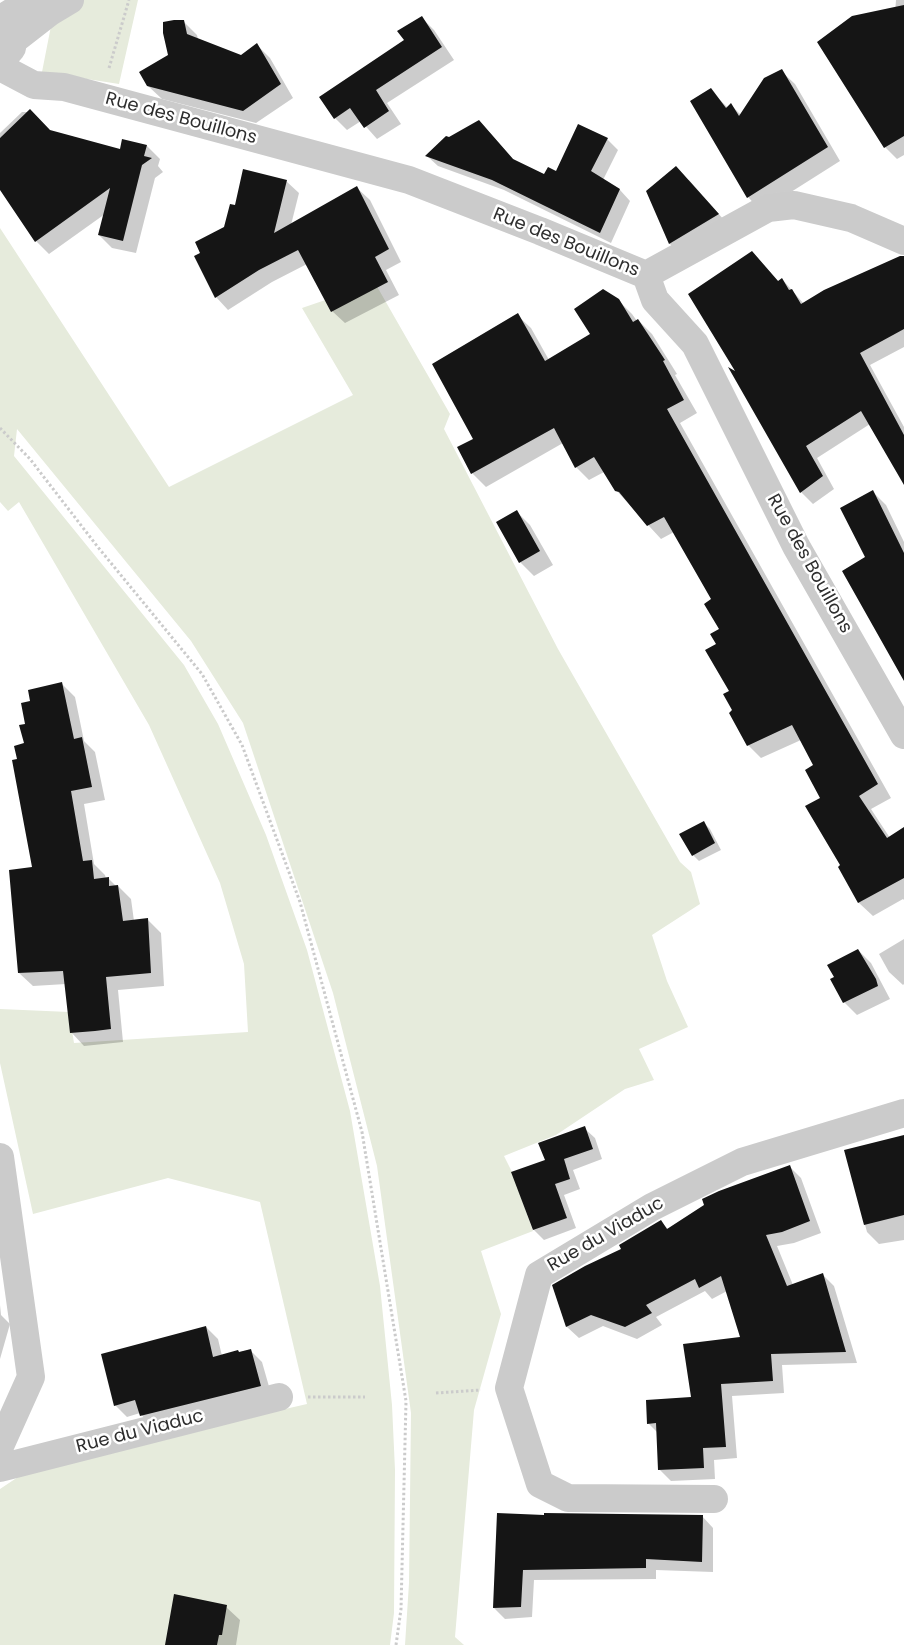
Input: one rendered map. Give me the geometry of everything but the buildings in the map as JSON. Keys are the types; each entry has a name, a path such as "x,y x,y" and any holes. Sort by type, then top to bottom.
{"street":[{"path":"4,42 31,0"},
{"path":"4,42 70,0"},
{"name":"Rue des Bouillons","path":"4,42 36,70 64,88 409,180 540,231 646,276 655,300 695,344 796,546 904,735"},
{"path":"646,276 768,208 794,205 850,218 904,241"},
{"name":"Rue du Viaduc","path":"509,1388 539,1275 652,1207 742,1162 904,1113"},
{"path":"0,1157 31,1377 0,1446"},
{"path":"509,1388 540,1484 568,1498 714,1499"},
{"name":"Rue du Viaduc","path":"0,1468 279,1397"}],"path":[{"path":"101,97 128,0"},
{"path":"0,428 30,459 202,674 242,745 300,902 362,1132 406,1401 401,1608 396,1645"},
{"path":"436,1393 509,1388"},
{"path":"279,1397 365,1397"}],"shaded area":[{"path":"83,0 138,0 119,84 42,72 51,26"},
{"path":"0,228 169,487 353,395 302,308 375,283 450,414 444,429 558,649 680,862 691,872 700,904 652,935 667,981 688,1027 639,1049 654,1080 625,1089 556,1135 504,1156 512,1172 533,1231 481,1251 501,1314 474,1410 455,1637 464,1645 405,1645 409,1583 411,1413 377,1166 333,993 243,723 191,641 17,429 14,456 184,665 218,724 266,835 307,950 350,1111 380,1286 392,1405 395,1470 394,1613 390,1645 0,1645 0,1489 21,1475 93,1453 307,1404 260,1202 168,1178 33,1214 0,1063 0,1009 69,1012 74,1043 248,1032 244,964 220,883 149,725 19,502 8,511 0,502"}]}
